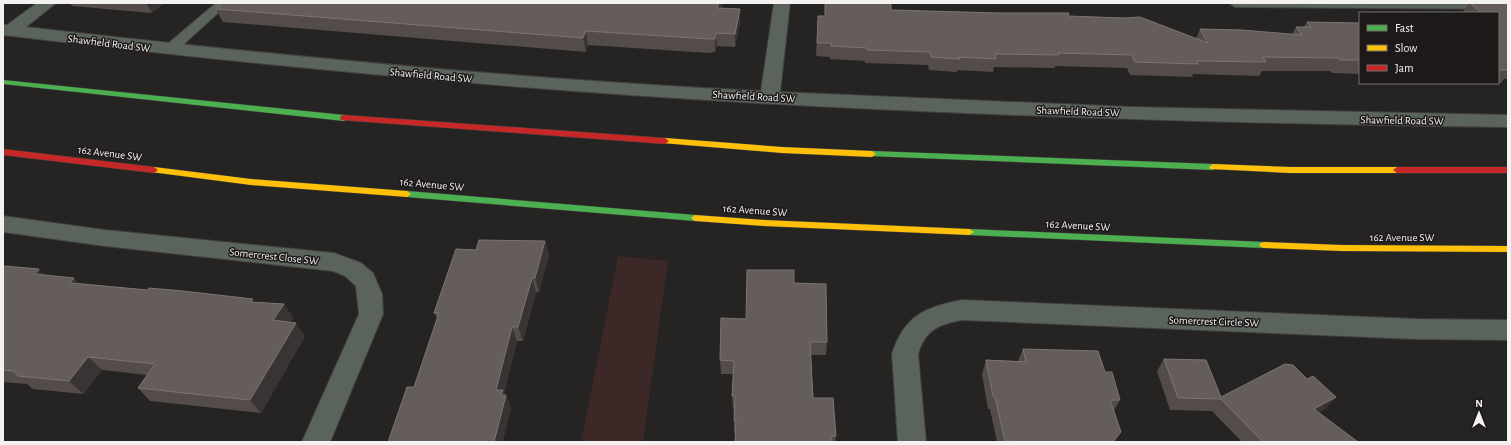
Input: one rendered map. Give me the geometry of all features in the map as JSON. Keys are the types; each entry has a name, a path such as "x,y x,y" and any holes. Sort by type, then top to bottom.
{"main road":[{"path":"3,82 323,116 782,150 1290,170 1508,170"},
{"name":"162 Avenue SW","path":"3,152 252,182 764,223 1342,248 1508,249"}],"street":[{"path":"7,31 48,3"},
{"path":"770,97 782,3"},
{"name":"Shawfield Road SW","path":"7,31 169,50 438,76 770,97 1048,110 1367,119 1508,121"},
{"name":"Somercrest Close SW","path":"3,224 105,238 334,262 351,267 363,276 368,284 372,297 371,314 316,442"},
{"name":"Somercrest Circle SW","path":"912,442 905,354 908,343 914,331 922,323 938,314 962,310 1369,327 1508,330"}],"lane":[{"path":"169,50 223,3"},
{"path":"1235,3 1508,5"}],"shaded area":[{"path":"618,256 668,261 643,442 581,442"}],"building":[{"path":"222,3 719,3 717,8 740,9 735,34 716,33 715,39 586,31 583,38 216,9"},
{"path":"825,3 891,3 891,10 1069,13 1068,16 1124,18 1140,17 1208,43 1200,29 1242,30 1302,35 1296,27 1311,27 1307,22 1359,23 1359,60 1340,60 1338,58 1263,57 1266,62 1196,61 1198,64 1135,62 1132,55 1058,53 1059,55 995,54 996,59 931,57 930,52 867,50 867,48 831,46 831,43 817,43 818,16 825,16"},
{"path":"1470,3 1508,3 1508,70 1499,70 1499,12 1480,12"},
{"path":"479,240 545,241 535,278 532,278 518,327 512,327 496,390 503,390 501,395 506,395 494,442 388,442 407,387 414,387 439,313 434,313 456,249 476,250"},
{"path":"5,266 39,269 35,274 74,278 70,283 148,290 149,288 183,291 253,299 251,302 284,304 273,320 296,323 250,400 138,388 155,364 88,357 69,381 18,376 14,371 3,370 3,268"},
{"path":"747,270 794,270 794,283 826,284 827,342 810,342 813,398 833,398 836,436 831,436 831,442 735,442 735,396 732,396 734,361 720,360 721,318 746,319"},
{"path":"1023,349 1098,351 1105,372 1112,372 1120,400 1110,400 1121,432 1114,442 1005,441 995,397 993,396 986,360 1026,362"},
{"path":"1164,359 1206,360 1221,397 1285,364 1293,365 1307,379 1313,376 1336,397 1314,409 1358,442 1263,442 1221,399 1178,398"}],"traffic: fast":[{"path":"3,82 344,118"},
{"path":"872,154 1213,167"},
{"path":"407,194 695,218"},
{"path":"969,232 1264,245"}],"traffic: slow":[{"path":"665,141 782,150 872,154"},
{"path":"1213,167 1290,170 1397,170"},
{"path":"154,170 251,182 407,194"},
{"path":"695,218 764,223 969,232"},
{"path":"1264,245 1342,248 1508,249"}],"traffic: jam":[{"path":"344,118 665,141"},
{"path":"3,152 154,170"},
{"path":"1397,170 1508,170"}]}
